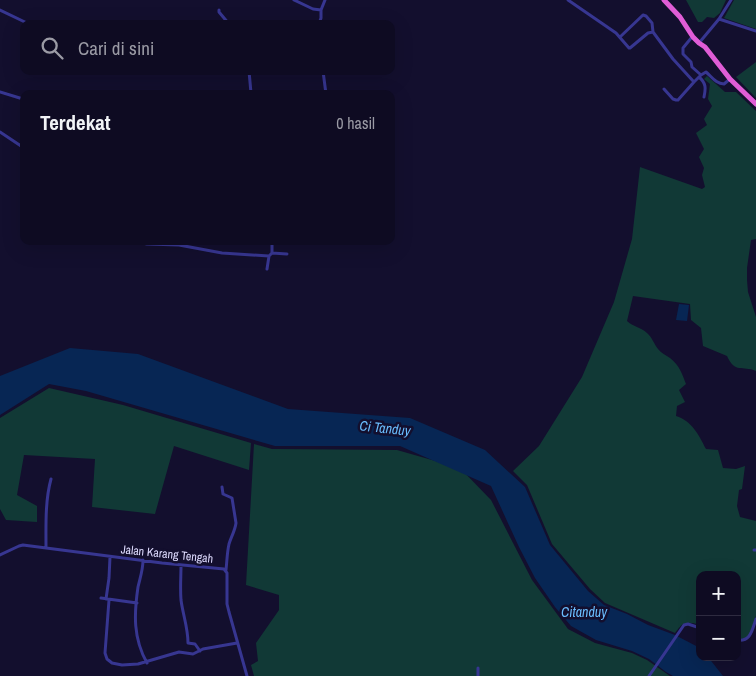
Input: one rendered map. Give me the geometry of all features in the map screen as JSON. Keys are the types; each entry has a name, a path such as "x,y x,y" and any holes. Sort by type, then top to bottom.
{"highway":[{"path":"664,0 680,17 693,37 705,46 730,79 756,104"}],"street":[{"path":"294,0 313,9 321,10"},
{"path":"320,20 321,10 325,0"},
{"path":"568,0 616,33 629,48 648,33 653,32"},
{"path":"699,43 719,20 731,0"},
{"path":"0,10 21,20"},
{"path":"219,10 226,20"},
{"path":"620,37 643,16 648,18 652,23 653,32 673,59 694,82"},
{"path":"719,20 756,31"},
{"path":"693,37 683,48 683,54 691,62 692,67 706,86 704,97"},
{"path":"664,89 673,99 678,100 700,76 707,73 721,84 730,79"},
{"path":"249,75 251,90"},
{"path":"324,75 325,90"},
{"path":"0,92 20,98"},
{"path":"0,132 20,145"},
{"path":"179,245 222,253 287,254"},
{"path":"267,268 271,245"},
{"path":"46,548 46,507 51,479"},
{"path":"222,487 224,494 232,498 236,523 229,544 226,571"},
{"name":"Jalan Karang Tengah","path":"0,555 19,546 222,568 226,571 227,604 247,676"},
{"path":"110,557 105,599 105,653 107,659 112,663 132,665 179,652 193,654 203,649 237,643"},
{"path":"143,560 135,616 140,651 147,662"},
{"path":"181,565 181,598 188,630 188,643 195,644 200,651"},
{"path":"105,599 137,603"},
{"path":"741,641 748,639 751,635 756,620"},
{"path":"650,674 684,625 688,624 696,627"},
{"path":"478,668 478,676"}],"green space":[{"path":"686,0 726,0 720,13 714,18 707,17 702,22 698,22"},
{"path":"734,0 756,0 756,29 724,18"},
{"path":"756,62 756,98 736,77"},
{"path":"707,76 725,92 736,92 756,111 756,239 751,240 747,280 748,292 756,317 756,371 736,367 727,356 703,346 701,328 691,320 690,304 633,296 627,321 647,333 659,350 670,358 680,370 686,384 679,390 685,402 677,406 676,416 691,425 706,449 718,450 723,468 736,469 745,466 742,489 739,490 737,506 740,517 756,521 756,616 750,634 742,639 741,571 696,571 696,624 685,623 675,633 605,603 590,589 552,544 527,485 513,471 539,446 582,377 614,302 632,239 640,167 702,189 705,187 702,175 704,168 699,157 704,149 696,133 707,125 704,119 712,106 708,99 710,84 704,79"},
{"path":"49,388 123,405 251,443 249,470 174,446 155,514 92,507 95,459 24,455 17,495 37,506 37,522 6,520 0,509 0,418"},
{"path":"254,444 272,449 397,450 460,468 491,500 532,580 568,629 595,643 632,653 647,660 670,676 254,676 251,665 258,661 256,643 279,610 279,595 246,585"}],"water":[{"path":"679,304 689,305 687,321 676,320"},
{"path":"70,348 138,354 288,409 410,418 485,450 525,487 550,545 588,591 604,605 696,646 696,661 711,661 723,676 673,676 649,659 632,651 596,640 571,626 535,578 491,486 400,446 275,446 86,391 49,384 0,415 0,376"}],"water label":[{"name":"Ci Tanduy","path":"385,428"},
{"name":"Citanduy","path":"584,612"}]}
